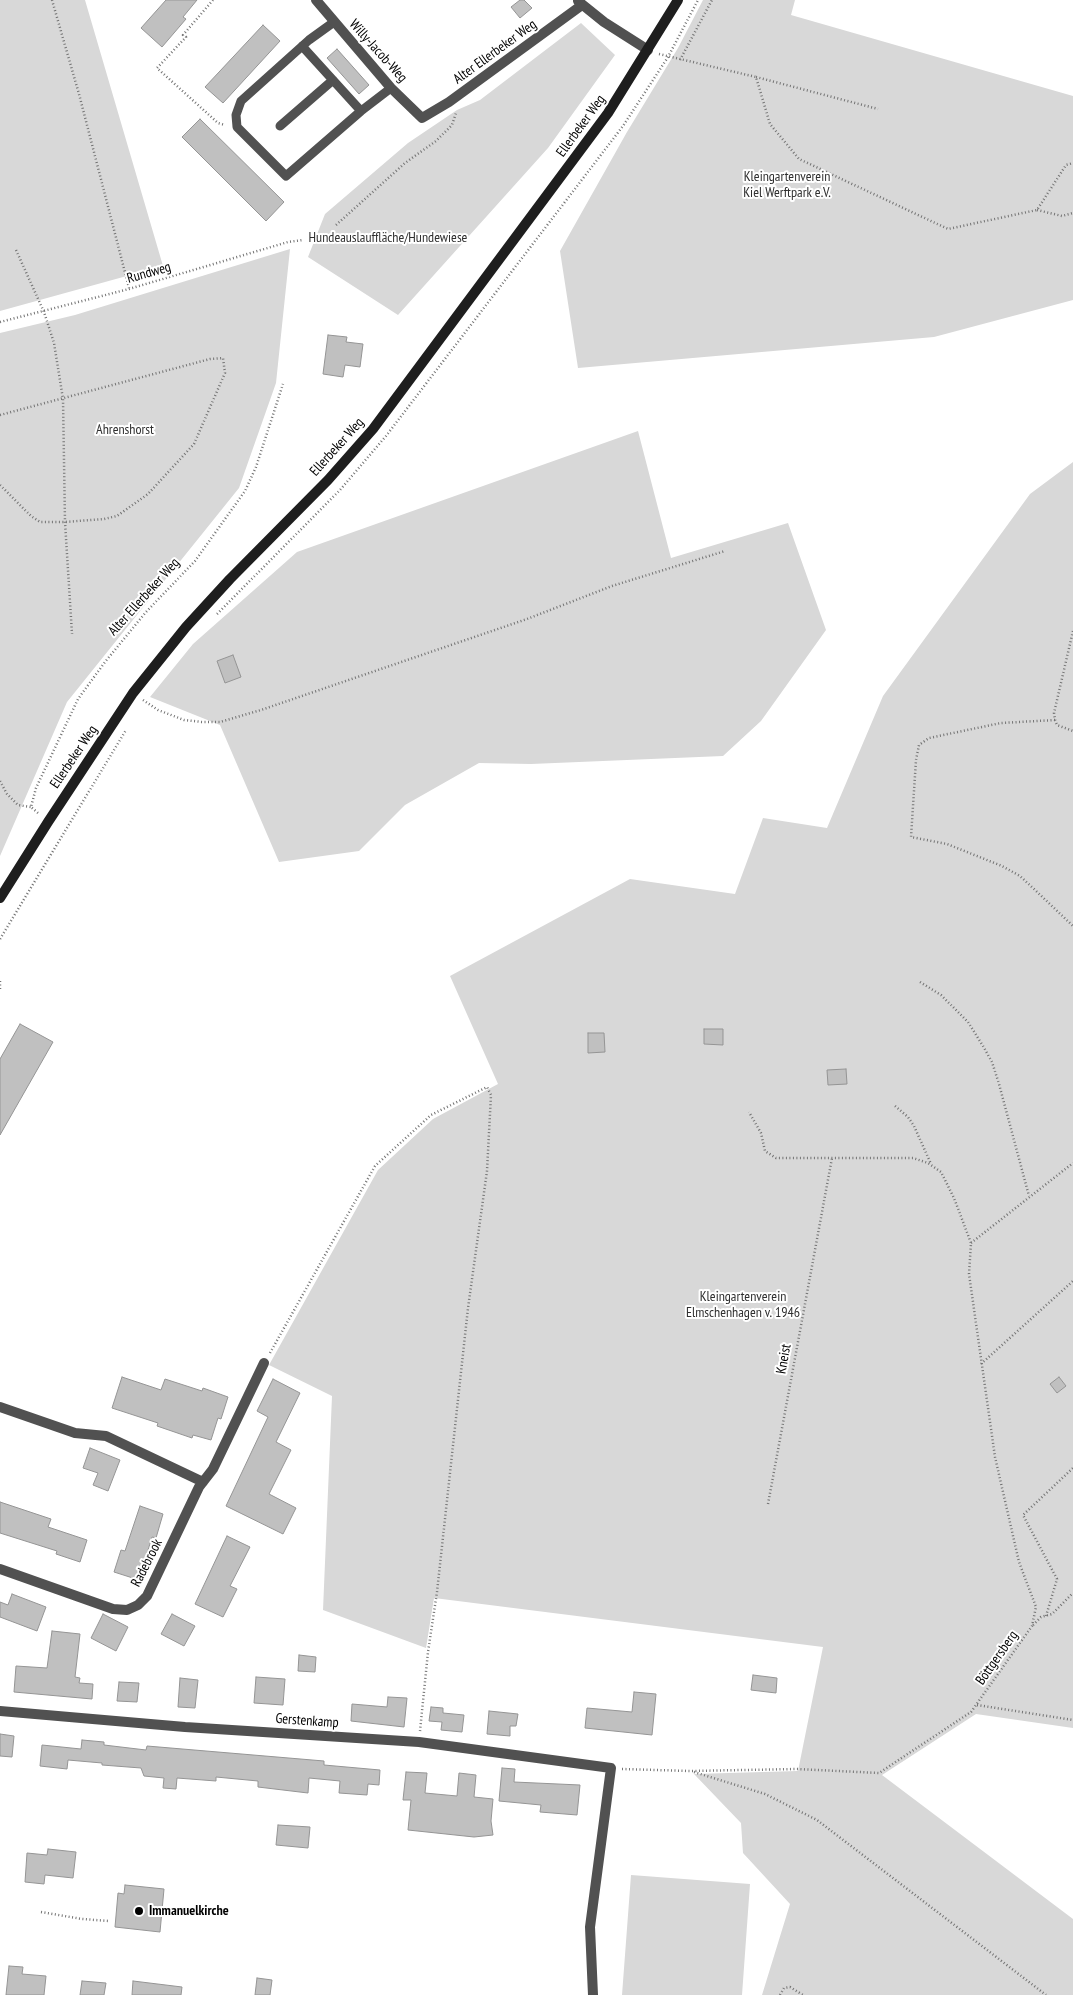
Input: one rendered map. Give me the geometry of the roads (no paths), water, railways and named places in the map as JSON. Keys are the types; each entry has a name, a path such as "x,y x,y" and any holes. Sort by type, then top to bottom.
{"street":[{"name":"Willy-Jacob-Weg","path":"316,0 392,88 422,118"},
{"name":"Ellerbeker Weg","path":"0,898 133,693 186,627 230,578 328,480 373,429 608,112 678,0"},
{"path":"580,3 604,22 648,50"},
{"name":"Alter Ellerbeker Weg","path":"422,118 449,102 580,3"},
{"name":"Radebrook","path":"0,1569 112,1609 127,1610 138,1606 147,1596 203,1482 213,1470 264,1363"},
{"path":"0,1407 75,1433 106,1436 203,1482"},
{"name":"Gerstenkamp","path":"0,1711 419,1742 610,1768 590,1927 593,1995"}],"lane":[{"path":"334,22 302,46 242,101 236,115 237,127 286,176 361,111 392,88"},
{"path":"302,46 361,111"},
{"path":"280,126 333,80"}],"place":[{"name":"Immanuelkirche","path":"139,1911"}],"park label":[{"name":"Kleingartenverein Kiel Werftpark e.V.","path":"787,186"},
{"name":"Hundeauslauffläche/Hundewiese","path":"388,238"},
{"name":"Ahrenshorst","path":"125,430"},
{"name":"Kleingartenverein Elmschenhagen v. 1946","path":"743,1305"}]}
